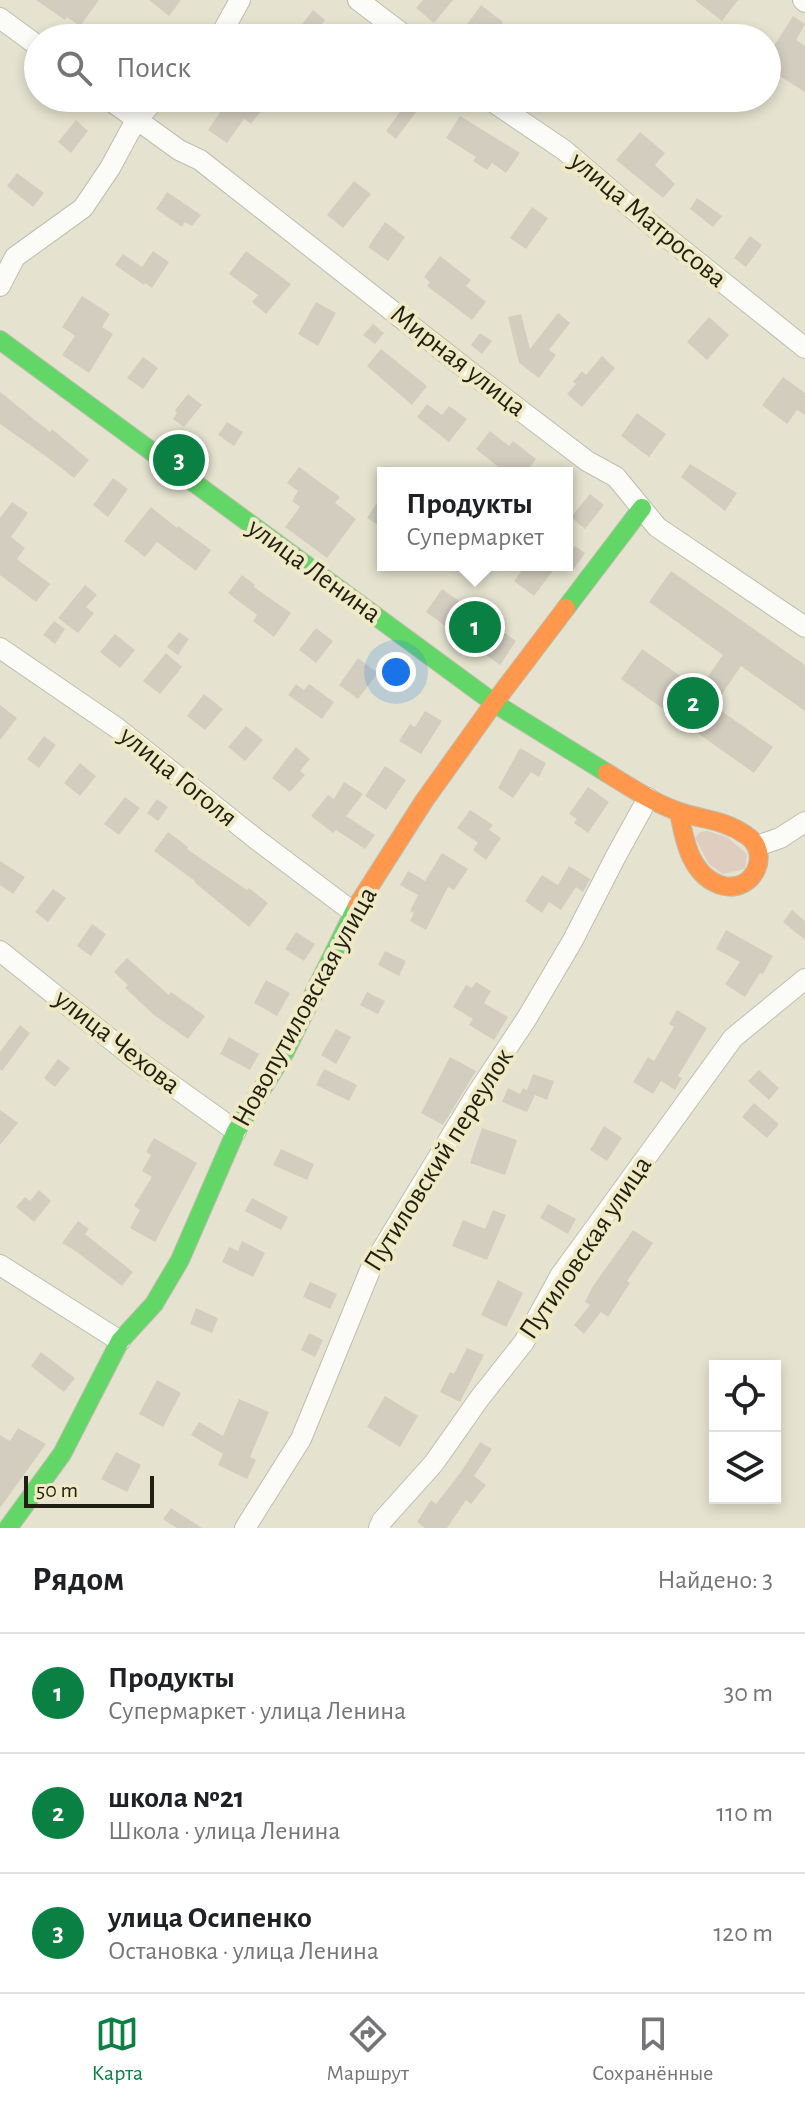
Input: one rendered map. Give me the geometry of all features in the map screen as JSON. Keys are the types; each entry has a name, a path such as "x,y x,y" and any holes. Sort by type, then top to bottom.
{"street":[{"path":"227,24 240,0"},
{"path":"358,0 390,24"},
{"path":"0,18 24,36"},
{"name":"Мирная улица","path":"125,112 179,150 200,160 470,372 587,461 616,477 657,527 805,627"},
{"path":"0,286 15,257 83,208 144,112"},
{"name":"улица Матросова","path":"508,112 564,150 805,348"},
{"name":"улица Ленина","path":"0,340 494,703 648,798 679,812 720,821 749,836 757,846"},
{"name":"Новопутиловская улица","path":"8,1528 62,1454 120,1341 154,1304 180,1260 236,1131 285,1052 353,912 424,801 494,703 642,508"},
{"name":"улица Гоголя","path":"0,648 117,728 353,912"},
{"name":"Путиловский переулок","path":"245,1528 301,1439 371,1268 573,940 648,798"},
{"path":"679,812 688,854 704,875 721,885 741,886 753,877 760,863 757,846 780,838 805,822"},
{"name":"улица Чехова","path":"0,951 134,1058 236,1131"},
{"name":"Путиловская улица","path":"379,1528 434,1463 524,1342 560,1276 733,1038 805,979"},
{"path":"0,1265 120,1341"}],"shaded area":[{"path":"700,832 727,837 747,854 745,869 723,874 709,864 695,838"}],"building":[{"path":"36,0 99,0 81,24 67,17 65,20"},
{"path":"149,0 181,0 169,16"},
{"path":"423,0 453,0 434,23 416,8"},
{"path":"695,0 738,0 722,21"},
{"path":"481,5 503,22 502,24 467,24"},
{"path":"313,10 325,20 322,24 302,24"},
{"path":"793,16 805,24 796,40 805,46 805,92 781,77 781,35"},
{"path":"220,112 260,112 251,124 244,119 227,143 208,130"},
{"path":"400,112 416,112 396,139 386,131"},
{"path":"460,116 520,153 506,173 492,163 487,170 473,161 476,157 446,138"},
{"path":"76,120 88,131 71,153 58,142"},
{"path":"640,132 665,153 655,165 675,184 663,198 616,160"},
{"path":"17,173 44,193 33,207 7,186"},
{"path":"354,181 371,194 343,228 327,215"},
{"path":"167,192 201,215 192,226 185,222 182,227 156,209"},
{"path":"697,198 722,216 713,227 690,209"},
{"path":"532,207 548,218 526,249 510,238"},
{"path":"385,222 405,237 388,261 368,247"},
{"path":"750,236 762,245 746,267 734,258"},
{"path":"153,251 169,262 152,288 115,265 123,254 142,267"},
{"path":"246,251 291,284 266,314 252,302 258,295 229,274"},
{"path":"440,256 471,280 466,286 486,302 472,320 427,286 430,282 424,277"},
{"path":"82,296 110,314 102,327 113,334 89,373 62,355 75,336 62,327"},
{"path":"316,302 336,313 318,346 298,334"},
{"path":"558,313 570,323 549,350 556,355 539,378 519,363 508,317 521,314 530,349"},
{"path":"709,317 729,335 707,360 687,342"},
{"path":"373,324 384,333 375,344 363,335"},
{"path":"480,333 492,341 482,354 471,345"},
{"path":"381,349 427,386 412,405 367,366"},
{"path":"602,356 615,368 582,407 567,394 582,371 586,375"},
{"path":"143,357 158,368 143,389 127,378"},
{"path":"783,377 805,393 805,415 797,410 787,424 762,405"},
{"path":"0,392 89,460 74,478 0,424"},
{"path":"188,394 202,405 184,427 173,419 177,413 175,410"},
{"path":"427,404 442,415 449,406 467,419 449,442 417,417"},
{"path":"637,413 666,434 649,457 621,436"},
{"path":"227,422 243,432 234,446 218,435"},
{"path":"490,431 509,446 513,441 536,459 530,467 498,467 476,449"},
{"path":"690,464 737,493 725,511 681,477"},
{"path":"299,467 340,497 335,503 356,519 327,558 285,527 300,507 292,501 298,491 287,483"},
{"path":"113,478 128,489 108,517 93,505"},
{"path":"590,494 604,505 585,529 573,519"},
{"path":"12,502 28,513 11,537 25,548 17,559 50,584 36,602 0,575 0,518"},
{"path":"377,503 377,524 367,518"},
{"path":"151,507 211,550 196,571 157,542 145,557 124,541"},
{"path":"575,546 585,553 573,570"},
{"path":"522,571 553,571 534,596 514,581"},
{"path":"671,571 805,665 805,711 741,666 714,706 773,747 754,773 621,679 642,649 699,689 723,655 649,602"},
{"path":"242,575 291,613 274,637 253,621 257,615 228,593"},
{"path":"85,585 97,595 86,607 94,613 78,633 58,618"},
{"path":"442,589 516,641 500,665 426,612"},
{"path":"54,621 65,629 55,644 43,635"},
{"path":"316,628 333,641 316,663 299,650"},
{"path":"179,632 189,639 178,655 167,647"},
{"path":"115,634 135,650 120,668 100,652"},
{"path":"166,653 182,667 160,694 143,681"},
{"path":"358,658 378,673 358,699 339,685"},
{"path":"296,684 304,690 309,684 334,702 322,719 288,695"},
{"path":"204,694 223,709 205,730 187,716"},
{"path":"0,705 17,718 0,740"},
{"path":"425,711 442,721 421,754 399,741 410,724 415,727"},
{"path":"246,726 263,740 245,761 228,747"},
{"path":"44,736 56,745 39,768 27,759"},
{"path":"296,747 310,759 300,771 305,775 290,792 272,778"},
{"path":"520,748 546,763 539,777 531,772 513,798 498,788"},
{"path":"80,763 96,776 80,796 64,783"},
{"path":"385,766 406,780 386,810 365,796"},
{"path":"344,782 363,794 346,816 375,835 365,849 336,830 333,833 311,816 328,795 334,799"},
{"path":"588,787 609,802 588,833 574,823 577,819 569,814"},
{"path":"125,797 140,808 119,835 104,824"},
{"path":"157,799 168,807 158,821 147,813"},
{"path":"470,810 493,825 489,830 501,838 486,860 473,850 478,843 457,828"},
{"path":"168,832 187,849 268,903 249,927 154,851"},
{"path":"442,853 468,869 454,890 448,887 426,930 410,921 414,913 410,911 418,895 400,885 408,871 425,881"},
{"path":"0,861 25,877 13,894 0,885"},
{"path":"569,866 590,879 583,892 576,887 561,910 549,902 542,913 525,901 542,875 558,885"},
{"path":"53,889 66,898 48,922 35,912"},
{"path":"792,910 805,921 805,940 783,922"},
{"path":"92,924 106,934 91,956 77,946"},
{"path":"726,930 773,956 745,997 725,984 740,962 716,949"},
{"path":"296,932 315,944 304,961 285,949"},
{"path":"385,951 406,961 399,976 378,965"},
{"path":"127,958 169,995 171,992 205,1016 188,1039 154,1015 125,988 128,985 114,972"},
{"path":"266,980 290,993 277,1016 254,1003"},
{"path":"476,982 491,991 484,1003 508,1017 494,1040 469,1025 473,1019 453,1007 466,985 472,988"},
{"path":"367,992 385,1001 378,1014 360,1005"},
{"path":"677,1010 707,1028 678,1076 682,1078 675,1090 661,1081 653,1094 633,1082 648,1057 654,1061 674,1027 669,1024"},
{"path":"20,1025 30,1033 2,1071 0,1052"},
{"path":"336,1029 351,1037 336,1064 321,1055"},
{"path":"229,1037 259,1054 250,1070 220,1054"},
{"path":"450,1057 476,1071 443,1125 421,1113"},
{"path":"58,1059 70,1068 55,1087 44,1078"},
{"path":"324,1069 357,1085 349,1101 316,1085"},
{"path":"759,1070 779,1088 769,1100 748,1081"},
{"path":"533,1074 554,1081 547,1100 535,1095 527,1112 502,1102 508,1088 520,1094 523,1088 527,1090"},
{"path":"754,1103 779,1124 767,1138 742,1117"},
{"path":"0,1110 18,1123 0,1145"},
{"path":"604,1126 622,1138 607,1161 590,1150"},
{"path":"482,1128 517,1140 505,1175 470,1163"},
{"path":"154,1138 197,1163 155,1242 130,1228 140,1210 134,1206 152,1177 142,1171 151,1155 146,1152"},
{"path":"281,1149 314,1164 307,1180 273,1165"},
{"path":"39,1190 51,1201 34,1222 16,1207 25,1197 30,1201"},
{"path":"252,1198 288,1217 281,1230 245,1211"},
{"path":"548,1204 576,1219 568,1234 540,1218"},
{"path":"493,1210 506,1215 487,1260 452,1246 463,1220 485,1229"},
{"path":"78,1221 89,1229 85,1234 133,1272 122,1286 62,1243"},
{"path":"633,1230 653,1243 627,1281 630,1283 608,1317 601,1312 584,1334 574,1325 590,1305 585,1302 593,1286"},
{"path":"242,1241 265,1253 253,1277 222,1262 229,1247 238,1251"},
{"path":"498,1280 523,1293 506,1327 481,1315"},
{"path":"310,1282 337,1294 330,1309 303,1297"},
{"path":"196,1308 218,1318 212,1333 190,1324"},
{"path":"309,1333 323,1340 315,1357 301,1350"},
{"path":"467,1348 484,1355 460,1402 440,1392 450,1372 454,1374"},
{"path":"41,1352 75,1378 64,1392 31,1366"},
{"path":"157,1380 181,1393 163,1427 139,1414"},
{"path":"385,1396 418,1416 400,1447 367,1427"},
{"path":"239,1399 269,1412 250,1457 256,1460 247,1479 218,1465 223,1454 191,1435 199,1422 223,1436"},
{"path":"18,1428 46,1444 0,1508 0,1435 10,1441"},
{"path":"480,1442 492,1449 474,1476 486,1485 471,1504 466,1500 447,1528 425,1528 417,1522 431,1500 436,1504"},
{"path":"116,1452 141,1465 127,1492 101,1479"},
{"path":"171,1508 202,1528 177,1528 163,1519"}],"traffic: fast":[{"path":"0,340 494,703 607,773"},
{"path":"566,608 642,508"},
{"path":"8,1528 62,1454 120,1341 154,1304 180,1260 236,1131 285,1052 357,906"}],"traffic: slow":[{"path":"357,906 424,801 566,608"},
{"path":"607,773 668,807 721,823 746,835 758,851 759,860 751,877 744,883 724,886 704,875 691,856 679,812"}],"place":[{"name":"улица Осипенко","path":"179,460"},
{"name":"Продукты","path":"475,627"},
{"name":"школа №21","path":"693,703"}]}
